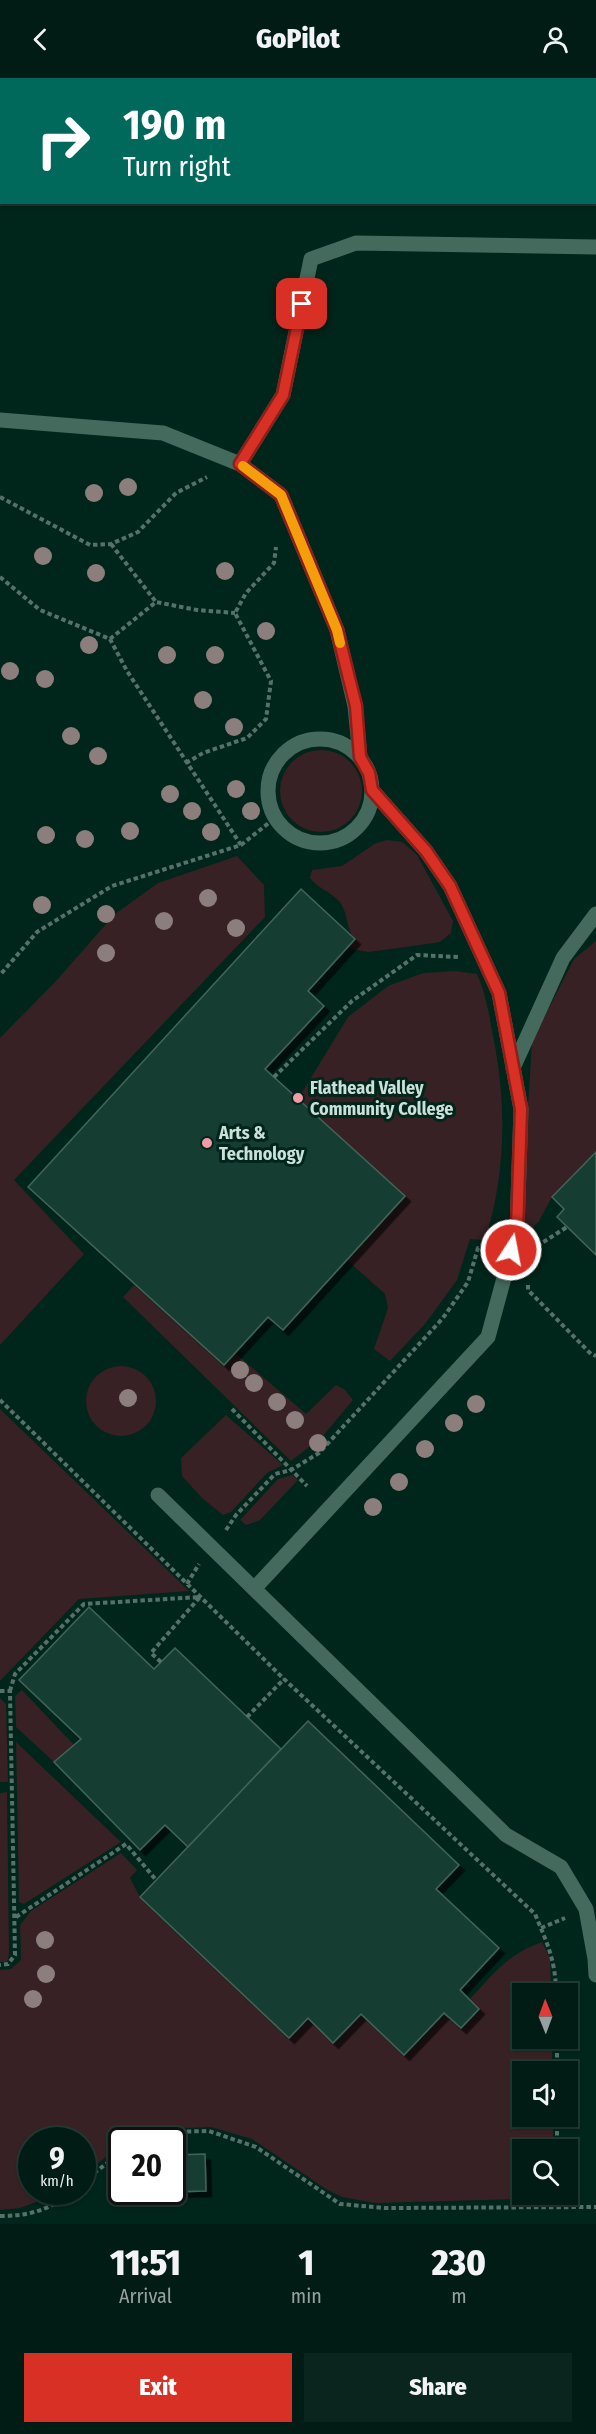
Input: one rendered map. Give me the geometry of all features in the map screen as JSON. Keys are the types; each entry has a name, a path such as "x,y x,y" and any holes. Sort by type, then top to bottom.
{"lane":[{"path":"240,464 283,395 311,259 357,243 596,247"},
{"path":"0,420 163,433 240,464 281,495 337,630 356,706 360,757"},
{"path":"312,739 330,740 347,746 360,757 369,773 372,790 370,808 361,824 349,835 333,842 317,843 300,840 286,831 275,818 269,803 268,786 272,770 281,756 295,745 312,739"},
{"path":"254,1589 488,1337 517,1230 521,1109 499,993 450,886 426,851 372,790"},
{"path":"513,1068 563,958 596,914"},
{"path":"158,1495 506,1835 561,1867 585,1909 596,1975"}],"path":[{"path":"0,497 90,545 111,544 138,532 176,493 200,480 240,464"},
{"path":"235,613 246,593 274,563 277,542"},
{"path":"111,544 156,602 197,610 235,613"},
{"path":"0,577 40,610 110,639 126,671 241,845"},
{"path":"110,639 156,602"},
{"path":"186,763 203,753 247,738 266,719 271,681 235,613"},
{"path":"0,975 36,932 112,886 241,845 275,818"},
{"path":"274,1077 352,1000 417,955 482,957"},
{"path":"187,1584 236,1515 275,1474 291,1470 319,1453 443,1318 468,1282 478,1248 529,1252 567,1227"},
{"path":"527,1280 528,1290 591,1354 596,1356"},
{"path":"0,1400 284,1679 535,1914 550,1945 556,1983"},
{"path":"232,1408 307,1486"},
{"path":"161,1662 151,1653 200,1597"},
{"path":"0,1965 8,1964 15,1955 10,1691 15,1674 84,1604 200,1597"},
{"path":"247,1717 284,1679"},
{"path":"0,1691 10,1691"},
{"path":"16,1917 126,1844 156,1881"},
{"path":"186,2132 209,2131 256,2147 340,2204 385,2208 596,2207"},
{"path":"0,2216 18,2216 55,2205"}],"shaded area":[{"path":"321,750 337,753 350,762 359,775 362,791 359,807 350,820 337,829 321,832 305,829 292,820 283,807 280,791 283,775 292,762 305,753"},
{"path":"387,840 402,842 417,855 453,921 451,933 440,942 368,952 352,949 349,947 355,939 341,903 310,878 312,870 342,866 376,843"},
{"path":"237,856 264,885 265,917 14,1180 84,1254 0,1345 0,1038 56,981 115,914 158,883"},
{"path":"596,941 596,1152 552,1197 539,1221 520,1240 532,1041 574,959"},
{"path":"454,971 477,974 489,1012 501,1087 502,1139 497,1190 485,1240 470,1239 457,1280 425,1324 390,1361 374,1349 388,1308 385,1294 347,1260 405,1196 298,1099 348,1017 388,986 423,973"},
{"path":"135,1284 223,1365 235,1353 306,1414 336,1385 345,1390 353,1400 322,1437 291,1461 123,1297"},
{"path":"121,1366 134,1369 146,1376 153,1388 156,1401 153,1414 146,1426 134,1433 121,1436 108,1433 96,1426 89,1414 86,1401 89,1388 96,1376 108,1369"},
{"path":"0,1409 189,1591 79,1599 0,1681"},
{"path":"226,1415 283,1465 267,1473 231,1512 223,1515 202,1498 182,1476 181,1458"},
{"path":"292,1475 298,1480 260,1520 246,1525 240,1520 278,1479"},
{"path":"22,1690 74,1745 54,1762 16,1727 15,1696"},
{"path":"0,1698 6,1704 8,1782 0,1782"},
{"path":"16,1742 121,1842 24,1904 19,1902"},
{"path":"7,1792 9,1955 7,1962 0,1962 0,1793"},
{"path":"121,1853 137,1870 130,1878 140,1897 289,2038 308,2018 333,2042 361,2014 404,2055 444,2013 461,2028 479,2009 470,1999 486,1981 520,1952 542,1942 550,1958 551,1983 512,1983 512,2049 552,2049 552,2061 512,2061 512,2127 553,2127 553,2139 512,2139 512,2199 375,2203 342,2197 326,2189 252,2139 211,2127 108,2127 108,2155 96,2165 96,2127 18,2127 18,2205 28,2205 0,2210 0,1970 11,1969 21,1960 20,1925 31,1911"}],"building":[{"name":"Arts & Technology","path":"301,889 355,939 308,991 324,1006 265,1069 405,1196 283,1330 268,1317 224,1365 28,1187"},
{"path":"596,1152 596,1255 557,1217 564,1209 552,1197"},
{"path":"89,1607 154,1669 175,1648 281,1749 188,1847 165,1825 140,1850 54,1762 81,1739 19,1680"},
{"path":"308,1721 459,1865 436,1889 499,1948 460,1990 479,2009 461,2028 444,2013 404,2055 361,2014 333,2043 308,2018 289,2038 140,1897"},
{"path":"205,2154 206,2191 186,2192 186,2155"}],"slow traffic":[{"path":"243,466 281,495 337,630 340,643"}],"place":[{"name":"Flathead Valley Community College","path":"298,1098"},
{"name":"Arts & Technology","path":"207,1143"}],"route":[{"path":"302,304 283,395 240,464 281,495 337,630 356,706 360,757 369,773 372,790 426,851 450,886 499,993 521,1109 517,1230 511,1250"}]}
